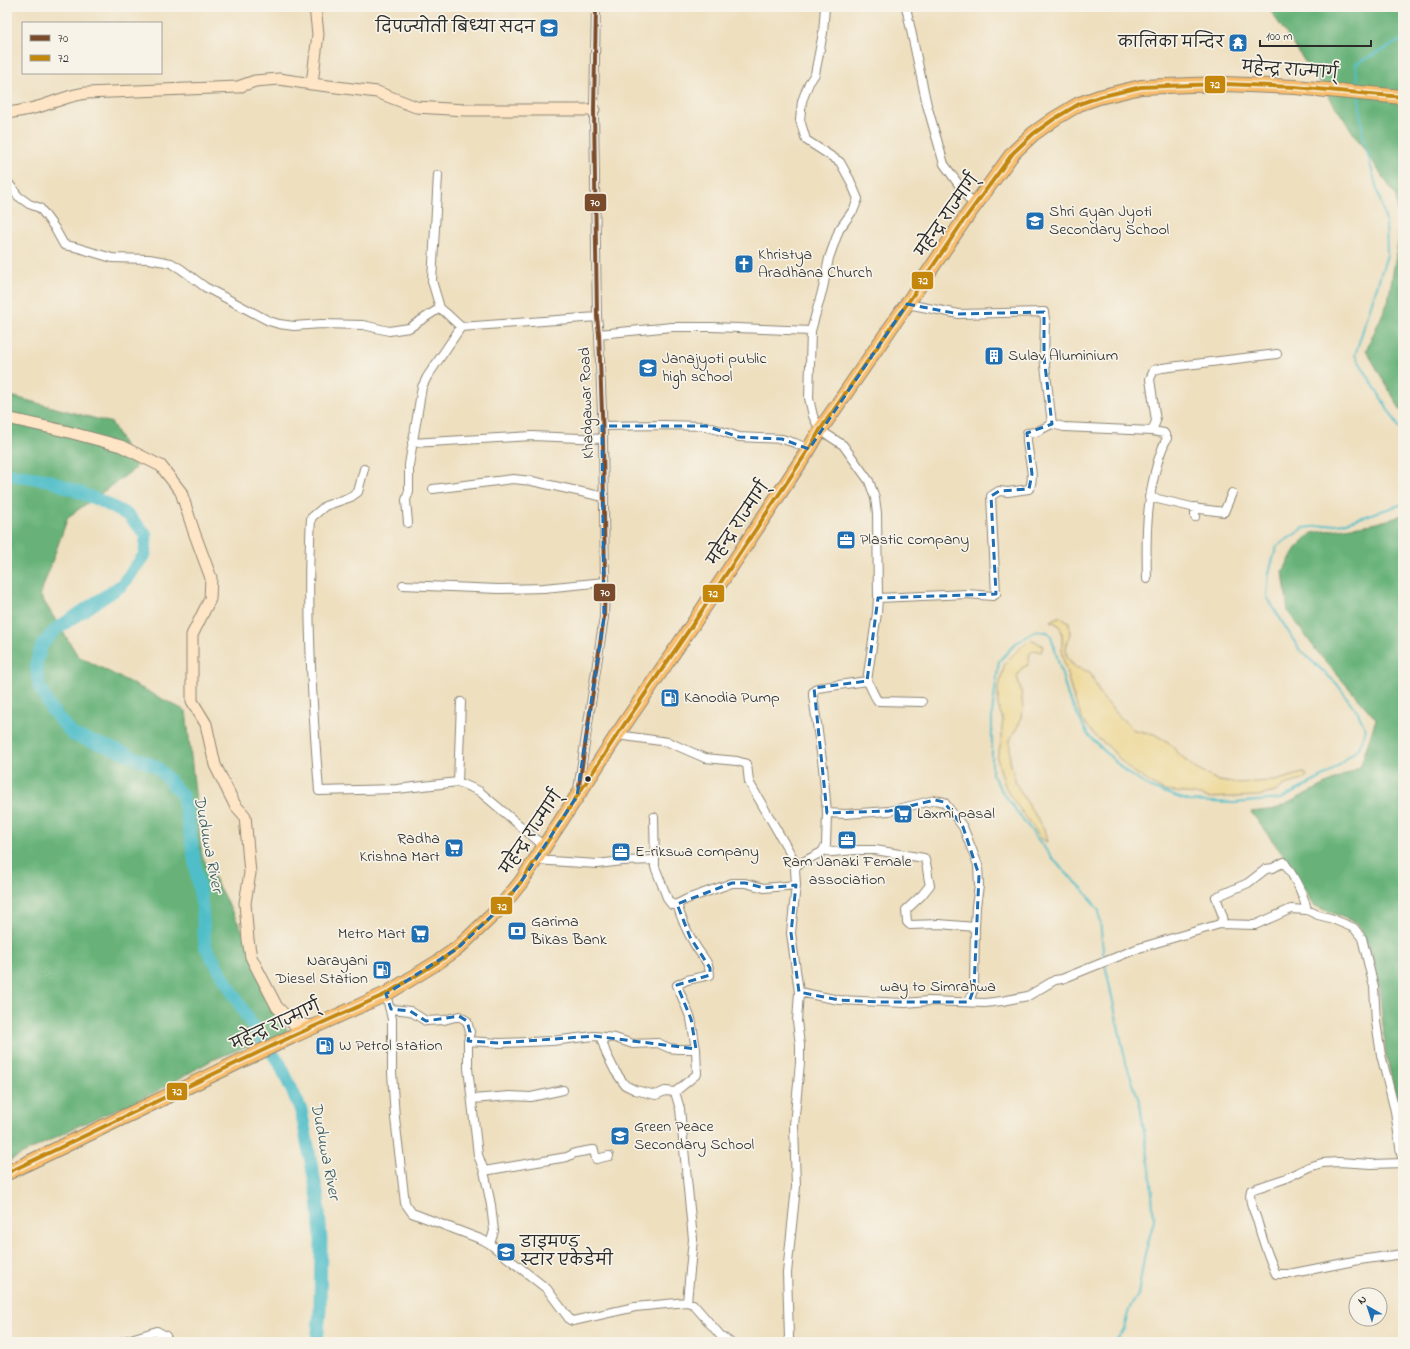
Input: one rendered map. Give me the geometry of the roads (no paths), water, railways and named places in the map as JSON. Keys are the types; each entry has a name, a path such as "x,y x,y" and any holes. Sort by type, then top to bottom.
{"highway":[{"name":"महेन्द्र राज्मार्ग्","path":"7,1174 293,1036 386,994 458,948 500,908 521,882 617,735 691,627 809,449 820,430 974,206 1013,153 1033,134 1079,104 1099,96 1141,87 1225,84 1295,87 1403,97"}],"street":[{"path":"312,84 318,34 315,7"},
{"name":"Khadgawar Road","path":"577,796 604,617 605,582 603,440 597,317 594,110 596,7"},
{"path":"825,7 823,33 815,74 809,83 802,101 800,120 806,140 840,162 858,199 854,209 838,230 829,258 812,331 809,398 813,416 820,430 843,445 869,481 874,498 877,513 878,598 867,681 878,701 922,702"},
{"path":"906,7 927,105 944,164 974,206"},
{"path":"7,113 23,111 69,96 86,93 238,87 256,81 279,79 377,92 416,107 465,110 594,110"},
{"path":"438,175 432,281 440,308 461,327 597,317"},
{"path":"7,181 18,196 29,204 40,208 54,227 64,246 75,247 112,258 149,259 171,263 204,287 269,321 279,324 294,326 321,324 363,325 389,331 409,328 440,308"},
{"path":"907,304 959,314 1044,312 1044,357 1052,424"},
{"path":"408,523 406,500 409,491 409,465 422,387 427,377 461,327"},
{"path":"599,334 672,327 812,331"},
{"path":"1152,431 1156,421 1150,379 1154,370 1277,354"},
{"path":"7,418 65,430 121,446 161,466 181,492 211,578 210,599 192,635 192,701 206,724 215,765 235,805 245,816 250,873 245,903 248,940 252,957 277,1007 294,1024 315,1026"},
{"path":"878,598 967,594 994,596 996,594 991,496 999,491 1008,492 1029,489 1031,486 1032,474 1026,440 1027,433 1036,432 1052,424 1164,433 1167,438 1162,447 1158,460 1147,511 1147,579"},
{"path":"602,426 706,426 739,437 782,439 809,449"},
{"path":"412,443 532,436 603,440"},
{"path":"364,469 358,492 351,497 324,506 311,518 309,552 310,653 312,706 319,790 397,789 458,782 479,791 528,832 543,847"},
{"path":"433,489 513,479 532,481 604,497"},
{"path":"1150,497 1224,512 1232,493"},
{"path":"1195,507 1195,518"},
{"path":"403,585 506,589 544,588 605,582"},
{"path":"787,1342 789,1336 787,1273 796,1187 794,1125 800,1063 800,1045 797,1021 799,992 791,933 796,885 795,869 797,865 822,852 826,845 827,813 823,767 813,692 817,688 867,681"},
{"path":"458,782 461,702"},
{"path":"617,735 668,742 705,758 737,761 747,764 749,782 797,865"},
{"path":"827,813 845,814 889,811 935,800 944,802 963,827 978,865 979,881 975,927 974,988 969,1002"},
{"path":"654,817 655,867 668,900 672,905 732,883 745,883 764,888 796,885"},
{"path":"824,850 832,852 875,850 924,858 927,862 930,885 906,910 907,922 910,925 938,924 975,927"},
{"path":"535,860 597,864 623,861 655,860"},
{"path":"1220,924 1223,917 1216,897 1248,883 1266,869 1273,868 1284,862 1304,897 1307,910 1354,928 1362,938 1374,987 1376,1022 1381,1054 1395,1111 1400,1154 1403,1162 1372,1164 1338,1162 1322,1163 1309,1167 1284,1179 1251,1190 1251,1204 1265,1250 1276,1274 1289,1274 1359,1260 1403,1254"},
{"path":"601,1038 612,1065 625,1086 635,1090 656,1095 665,1091 675,1092 697,1074 696,1049 691,1019 678,985 687,980 710,975 710,968 690,937 676,904"},
{"name":"way to Simrahwa","path":"799,992 839,1000 905,1003 928,1001 996,1002 1028,996 1055,980 1062,979 1139,948 1220,924 1255,925 1291,909 1307,910"},
{"path":"386,994 391,1009 392,1019 393,1087 404,1203 412,1214 483,1240 490,1244 546,1289 570,1320 573,1321 635,1307 687,1302 694,1304 720,1335 730,1342"},
{"path":"391,1009 410,1011 426,1021 444,1020 459,1016 467,1021 470,1032 468,1041 468,1068 478,1155 484,1171 491,1205 494,1231 490,1244"},
{"path":"468,1041 500,1043 552,1041 594,1036 601,1038 615,1038 633,1044 658,1043 669,1048 696,1049"},
{"path":"472,1099 510,1096 531,1097 563,1090"},
{"path":"675,1092 680,1108 692,1239 687,1302"},
{"path":"484,1171 567,1157 575,1153 592,1150 594,1150 596,1159 609,1156"},
{"path":"121,1342 157,1331 166,1336 168,1342"}],"waterway":[{"path":"1358,87 1356,64 1403,39"},
{"path":"1359,97 1363,137 1386,222 1387,255 1355,355 1403,434"},
{"name":"Duduwa River","path":"7,474 48,480 99,500 128,515 146,535 145,554 122,585 56,629 42,645 36,664 39,686 51,709 73,735 120,751 157,767 182,795 202,906 205,946 252,1025 280,1064 301,1110 318,1198 321,1240 320,1310 317,1342"},
{"path":"1104,960 1099,911 1084,890 1049,854 1003,793 992,774 992,714 999,661 1016,643 1036,631 1047,632 1051,636 1068,696 1088,735 1127,773 1151,788 1189,801 1234,803 1281,799 1328,774 1359,748 1366,730 1358,713 1337,684 1299,649 1267,597 1269,572 1277,546 1304,528 1344,523 1403,504"},
{"path":"1105,964 1126,1063 1140,1104 1150,1170 1154,1220 1144,1258 1138,1295 1129,1309 1124,1329 1115,1342"}],"place":[{"name":"दिपज्योती बिध्या सदन","path":"549,28"},
{"name":"कालिका मन्दिर","path":"1238,43"},
{"name":"Shri Gyan Jyoti Secondary School","path":"1035,221"},
{"name":"Khristya Aradhana Church","path":"744,264"},
{"name":"Sulav Aluminium","path":"994,356"},
{"name":"Janajyoti public high school","path":"648,368"},
{"name":"Plastic company","path":"846,540"},
{"name":"Kanodia Pump","path":"670,698"},
{"name":"Laxmi pasal","path":"903,814"},
{"name":"Ram Janaki Female association","path":"847,840"},
{"name":"Radha Krishna Mart","path":"454,848"},
{"name":"E-rikswa company","path":"621,852"},
{"name":"Garima Bikas Bank","path":"517,931"},
{"name":"Metro Mart","path":"420,934"},
{"name":"Narayani Diesel Station","path":"382,970"},
{"name":"W Petrol station","path":"325,1046"},
{"name":"Green Peace Secondary School","path":"620,1136"},
{"name":"डाइमण्ड स्टार एकेडेमी","path":"506,1252"}]}
